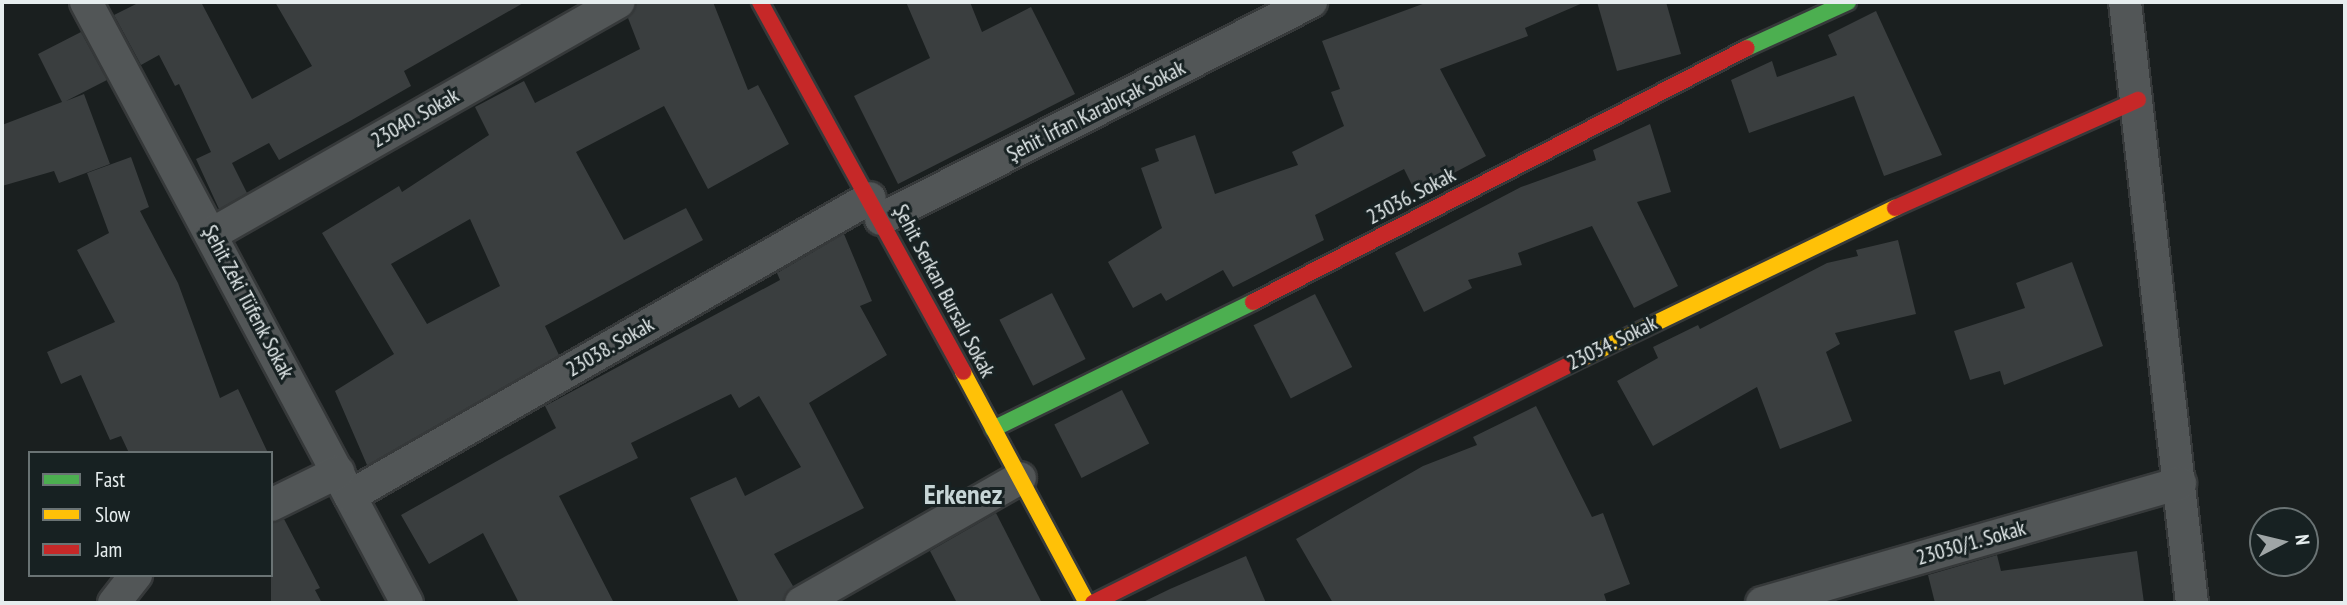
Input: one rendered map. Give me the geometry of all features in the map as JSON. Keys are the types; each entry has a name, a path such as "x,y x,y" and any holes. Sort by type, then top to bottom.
{"street":[{"name":"Şehit Zeki Tüfenk Sokak","path":"86,2 407,603"},
{"name":"23040. Sokak","path":"212,234 619,2"},
{"name":"Şehit Serkan Bursalı Sokak","path":"760,2 876,209 1087,603"},
{"name":"Şehit İrfan Karabıçak Sokak","path":"876,209 1311,2"},
{"name":"23036. Sokak","path":"993,429 1257,300 1685,77 1848,2"},
{"path":"2125,2 2192,603"},
{"name":"23034. Sokak","path":"1093,603 1783,258 2138,100"},
{"name":"23038. Sokak","path":"273,504 344,484 876,209"},
{"path":"801,603 1020,478"},
{"name":"23030/1. Sokak","path":"1762,603 2179,482"},
{"path":"114,603 134,577"}],"building":[{"path":"140,2 201,2 252,99 312,66 275,2 525,2 404,71 411,86 350,121 279,160 269,143 232,163 247,193 219,209 196,159 211,152 179,84 175,86 159,55 141,65 114,15"},
{"path":"637,2 713,2 748,90 758,85 789,144 708,189 664,106 576,152 624,240 686,208 703,240 545,326 559,355 367,465 335,391 394,354 322,233 399,186 402,192 489,135 475,107 524,81 535,103 640,49 628,18","holes":["470,219 500,286 427,324 391,264"]},
{"path":"906,2 970,2 982,32 1031,7 1075,94 898,184 854,96 930,58"},
{"path":"1428,2 1585,2 1525,28 1528,36 1440,69 1486,156 1416,193 1404,169 1315,215 1324,240 1247,280 1233,287 1223,270 1166,301 1161,293 1133,308 1108,262 1162,228 1141,168 1159,161 1155,149 1195,135 1215,194 1298,165 1292,152 1344,126 1331,92 1340,89 1322,41"},
{"path":"1597,2 1666,2 1681,54 1617,71"},
{"path":"1876,11 1942,155 1884,176 1854,96 1749,133 1731,80 1772,61 1777,77 1837,55 1828,35"},
{"path":"81,32 107,80 66,101 84,94 110,164 59,183 54,171 2,186 2,125 62,102 38,54"},
{"path":"1650,124 1671,192 1637,202 1678,286 1634,308 1592,226 1518,253 1522,265 1468,280 1472,288 1424,312 1395,253 1521,187 1596,160 1593,150"},
{"path":"131,157 149,207 140,211 178,283 220,398 238,389 267,451 128,451 121,436 110,440 81,375 61,384 47,352 115,322 77,250 109,233 87,173"},
{"path":"844,234 872,301 860,306 887,355 809,403 864,508 774,554 793,586 783,603 739,603 690,498 736,477 745,496 801,467 759,396 739,408 731,394 631,443 638,458 559,496 614,603 519,603 483,533 429,564 401,515 556,428 545,406 780,280 777,273"},
{"path":"1898,240 1916,314 1835,333 1840,344 1826,352 1852,421 1780,449 1757,387 1653,446 1617,381 1658,358 1653,347 1698,325 1700,329 1827,263 1858,256 1856,250"},
{"path":"2072,262 2103,346 2004,385 2000,371 1970,380 1954,331 2025,308 2016,283"},
{"path":"1052,293 1086,359 1033,386 999,320"},
{"path":"1315,294 1352,367 1291,398 1254,325"},
{"path":"1122,390 1149,443 1082,478 1054,425"},
{"path":"1536,406 1592,517 1603,513 1630,584 1604,594 1607,603 1333,603 1296,539 1423,466 1477,445 1473,437"},
{"path":"996,513 1042,603 957,603 930,551"},
{"path":"284,519 320,588 315,590 322,603 271,603 273,522"},
{"path":"2137,551 2144,603 1935,603 1928,575 1997,555 2001,571"},
{"path":"1246,556 1266,603 1141,603 1170,589"}],"traffic: fast":[{"path":"1747,48 1848,2"},
{"path":"993,429 1253,302"}],"traffic: slow":[{"path":"1583,358 1895,208"},
{"path":"963,372 1087,603"}],"traffic: jam":[{"path":"760,2 963,372"},
{"path":"1253,302 1747,48"},
{"path":"1895,208 2138,100"},
{"path":"1093,603 1583,358"}],"district":[{"name":"Erkenez","path":"963,494"}]}
